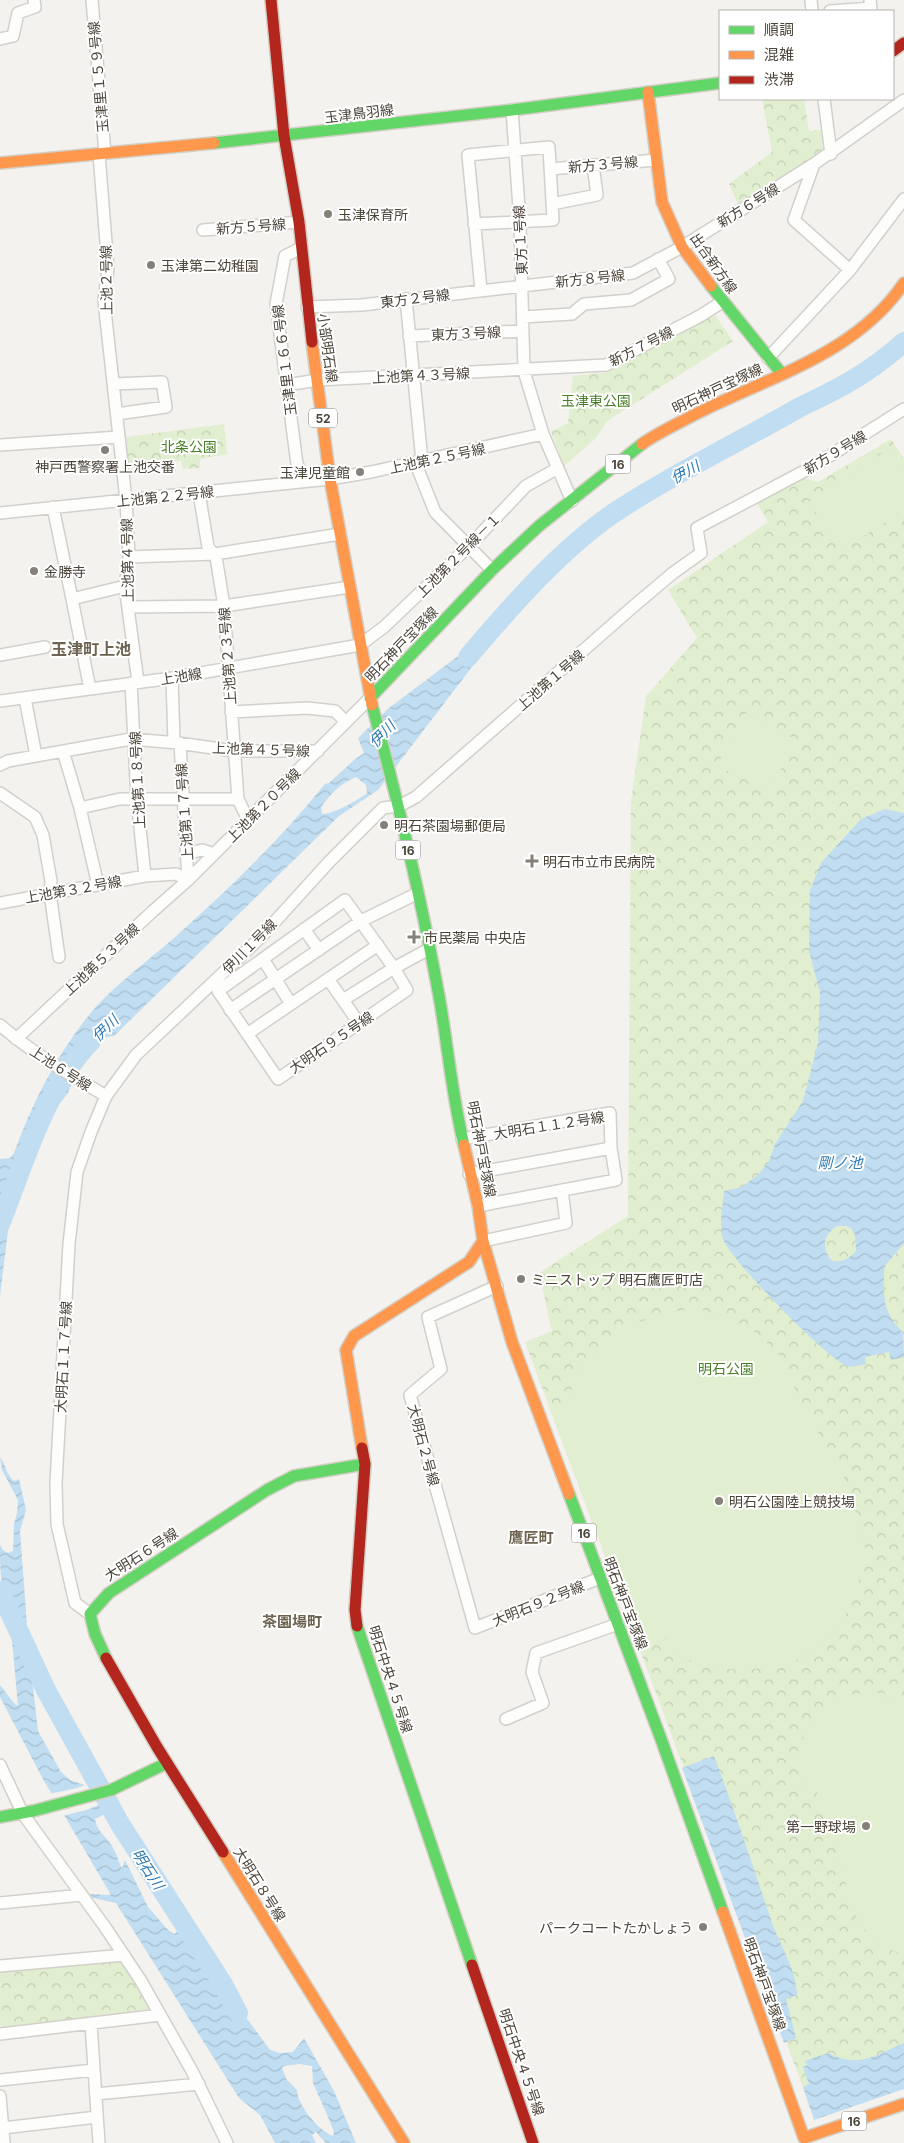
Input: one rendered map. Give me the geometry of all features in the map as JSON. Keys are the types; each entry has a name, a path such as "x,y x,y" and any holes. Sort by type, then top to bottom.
{"street":[{"path":"0,39 13,36 18,13 35,7 34,0"},
{"name":"玉津里１５９号線","path":"92,0 102,153"},
{"name":"小部明石線","path":"271,0 284,136 299,222 307,307 330,479 370,701"},
{"path":"844,10 871,8 870,0"},
{"name":"玉津鳥羽線","path":"0,163 284,136 512,110 719,83"},
{"name":"出合新方線","path":"648,92 662,202 682,247 722,302 782,374"},
{"path":"824,100 831,154"},
{"name":"新方６号線","path":"682,247 831,154 904,100"},
{"name":"東方１号線","path":"512,110 520,222 524,371 544,434 572,500"},
{"path":"474,224 553,220 549,147 468,155 474,224 481,290"},
{"name":"上池２号線","path":"102,153 108,268 104,301 119,437"},
{"name":"新方３号線","path":"550,169 656,160"},
{"path":"814,164 794,220 850,270"},
{"path":"552,204 597,195 593,165"},
{"name":"明石神戸宝塚線","path":"768,358 850,270 904,199"},
{"name":"新方５号線","path":"203,230 299,222"},
{"name":"新方８号線","path":"522,286 632,273 682,247"},
{"name":"玉津里１６６号線","path":"301,248 284,256 276,304 297,464 305,480"},
{"path":"523,317 572,314 584,304 631,300 669,279 658,259"},
{"name":"明石神戸宝塚線","path":"904,283 891,302 844,343 814,360 716,403 652,437 539,526 492,570 370,701 399,806 418,893 456,1092 462,1139 478,1206 483,1242 512,1342 618,1624 800,2141 904,2104"},
{"name":"東方２号線","path":"307,307 362,305 522,286"},
{"path":"406,300 412,366 415,374 419,461 436,512 470,545 492,570"},
{"name":"新方７号線","path":"524,371 606,365 700,316 722,302"},
{"name":"東方３号線","path":"409,336 523,331"},
{"name":"上池第４３号線","path":"286,384 318,380 415,374 524,371"},
{"path":"114,384 162,382 166,407 117,414"},
{"name":"新方９号線","path":"701,553 697,528 812,467 904,409"},
{"name":"上池第２５号線","path":"330,479 544,434"},
{"path":"0,445 119,437"},
{"name":"上池第４号線","path":"119,437 126,500 129,557 125,586 134,683"},
{"name":"上池第２号線－１","path":"360,646 384,627 470,545 526,486 558,468"},
{"name":"上池第２２号線","path":"0,513 305,480 330,479"},
{"name":"上池第２３号線","path":"198,493 208,547 215,554 224,606 227,669 238,798 248,820"},
{"path":"53,507 90,688"},
{"path":"129,557 215,554 340,534"},
{"name":"上池第１号線","path":"399,806 416,797 635,605 701,553"},
{"path":"72,598 125,586"},
{"path":"128,607 224,606 350,587"},
{"path":"0,655 45,646"},
{"name":"上池線","path":"0,702 172,678 360,646"},
{"name":"上池第１７号線","path":"172,678 188,880"},
{"name":"上池第１８号線","path":"134,683 136,799 145,876"},
{"path":"25,698 36,756"},
{"name":"上池第２０号線","path":"188,880 346,722 370,701"},
{"path":"231,712 307,708 334,711 346,722"},
{"name":"上池第４５号線","path":"0,765 8,761 135,740 177,743 234,751 318,751"},
{"path":"63,751 80,808 98,885"},
{"path":"0,793 35,817 43,835 52,881 50,894 59,957"},
{"path":"80,808 120,799 238,798"},
{"name":"伊川１号線","path":"106,1096 136,1055 260,938 336,855 383,808 399,806"},
{"path":"186,854 202,850 214,854"},
{"path":"145,876 176,874 188,880"},
{"name":"上池第３２号線","path":"0,903 145,876"},
{"name":"上池第５３号線","path":"16,1039 188,880"},
{"path":"230,1010 361,921 418,893"},
{"name":"大明石９５号線","path":"345,900 361,921 407,990 278,1079 218,992 345,900"},
{"path":"304,929 319,950"},
{"path":"247,1034 378,945"},
{"path":"343,1000 394,968 429,949"},
{"path":"263,959 291,1004"},
{"path":"328,979 359,1023"},
{"name":"上池６号線","path":"0,1025 16,1039 106,1096"},
{"name":"大明石１１７号線","path":"90,1614 74,1603 57,1524 56,1483 70,1244 77,1172 106,1096"},
{"name":"大明石１１２号線","path":"462,1139 610,1112 611,1148 616,1180 478,1206"},
{"path":"469,1174 611,1148"},
{"path":"483,1242 566,1223 562,1190"},
{"name":"明石中央４５号線","path":"483,1242 469,1262 354,1336 346,1350 365,1464 355,1610 357,1626 533,2143"},
{"name":"大明石２号線","path":"475,1628 410,1395 441,1370 428,1317 497,1286"},
{"name":"大明石６号線","path":"90,1614 109,1593 267,1490 294,1476 365,1464"},
{"name":"大明石９２号線","path":"475,1628 600,1578"},
{"path":"0,1817 28,1812 111,1790 162,1765 109,1664 95,1634 90,1614"},
{"path":"506,1719 543,1703 532,1672 536,1653 618,1624"},
{"path":"0,1765 28,1812 124,1955 160,2014 199,2084 227,2143"},
{"name":"大明石８号線","path":"162,1765 404,2143"},
{"path":"0,1904 82,1895"},
{"path":"0,1966 124,1955"},
{"path":"0,2034 160,2014"},
{"path":"91,2024 99,2143"},
{"path":"0,2080 94,2070"},
{"path":"96,2094 199,2084"},
{"path":"0,2096 4,2143"},
{"path":"3,2128 97,2117"}],"green space":[{"path":"762,100 804,100 809,131 821,130 823,152 738,204 729,184 772,152"},
{"name":"玉津東公園","path":"715,315 733,341 607,421 596,438 564,466 551,431 568,423 573,376 604,373"},
{"name":"北条公園","path":"224,424 227,454 200,459 200,468 183,469 181,461 129,465 126,437"},
{"name":"明石公園","path":"891,439 904,459 904,2086 814,2117 525,1342 552,1331 539,1273 628,1216 631,801 646,696 697,638 668,590 768,522 755,500 800,477 818,482"},
{"path":"888,449 904,473 904,509 842,551 809,502"},
{"path":"745,713 796,740 769,792 717,765"},
{"name":"明石公園陸上競技場","path":"699,1309 731,1318 757,1333 783,1359 801,1405 842,1470 862,1532 866,1551 863,1568 851,1605 837,1628 820,1648 793,1662 748,1670 710,1668 683,1657 670,1648 666,1638 641,1648 550,1410 568,1401 577,1375 582,1368 601,1349 623,1332 658,1315"},
{"name":"第一野球場","path":"885,1693 886,1702 904,1702 904,1956 875,1941 858,1922 817,1791 805,1795 798,1765 802,1740 813,1721 828,1706 846,1696"},
{"path":"121,1959 150,2004 149,2009 4,2028 0,2025 0,1970"}],"water":[{"path":"510,617 378,790 339,816 114,1036 98,1040 85,1050 68,1093 21,1156 13,1191 0,1295 0,1159 10,1158 14,1153 36,1101 63,1051 85,1020 108,995 222,894 275,841 325,784 329,783 364,753 358,738 389,708","holes":["356,777 366,785 367,793 363,796 339,809 322,814 321,807 340,786"]},
{"name":"剛ノ池","path":"885,809 904,813 904,1243 884,1267 884,1286 887,1310 896,1325 903,1332 904,1357 891,1360 889,1352 865,1357 866,1364 852,1367 836,1359 781,1309 731,1252 724,1241 721,1223 724,1191 742,1187 759,1174 769,1161 775,1144 803,1101 818,1043 820,992 809,951 810,890 821,863 861,819","holes":["837,1226 851,1228 855,1235 856,1251 846,1259 832,1261 826,1251 826,1238"]},
{"path":"0,1457 11,1478 14,1481 19,1479 26,1510 20,1531 29,1652 38,1731 61,1772 70,1780 85,1785 104,1784 116,1789 119,1807 95,1819 96,1824 112,1846 122,1868 125,1860 148,1907 169,1931 174,1934 177,1932 165,1898 162,1874 191,1936 213,1953 212,1971 270,2050 280,2053 293,2052 304,2038 334,2091 356,2143 326,2143 316,2132 312,2135 316,2143 275,2143 260,2115 239,2098 116,1903 93,1898 90,1894 111,1895 44,1781 0,1697 0,1685 18,1706 12,1640 13,1611 3,1589 0,1545 8,1553 13,1551 14,1524 18,1500 2,1470","holes":["299,2064 312,2066 313,2083 334,2132 333,2136 321,2129 310,2117 301,2103 297,2090 287,2080 282,2068"]},
{"path":"714,1756 772,1923 794,1976 797,1995 786,1999 796,2038 784,2043 682,1768"},
{"path":"904,2043 904,2089 814,2120 803,2087 809,2084 803,2067 807,2065 805,2061 828,2053 839,2058 858,2060 875,2056"}],"pier":[{"path":"94,1782 112,1783 118,1788 120,1797 86,1810 62,1816 49,1794"}],"waterway":[{"name":"伊川","path":"468,657 541,576 581,538 602,522 667,480 856,378 880,362 904,342"},
{"name":"伊川","path":"0,1224 27,1152 48,1104 75,1060 91,1041"},
{"name":"明石川","path":"0,1591 46,1690 120,1824 224,1986 238,2013"}],"traffic: fast":[{"path":"214,143 512,110 719,83"},
{"path":"711,286 782,374"},
{"path":"370,698 492,570 539,526 642,444"},
{"path":"372,705 400,813 425,923 464,1145"},
{"path":"106,1658 95,1634 90,1614 109,1593 267,1490 294,1476 365,1464"},
{"path":"569,1494 661,1739 723,1912"},
{"path":"357,1626 472,1965"},
{"path":"0,1817 33,1811 111,1790 167,1763"}],"traffic: slow":[{"path":"648,92 662,202 682,247 711,286"},
{"path":"0,163 214,143"},
{"path":"642,444 688,418 833,348 860,330 883,308 904,283"},
{"path":"312,342 330,479 372,705"},
{"path":"464,1145 478,1206 483,1241 512,1342 569,1494"},
{"path":"362,1448 346,1350 354,1336 469,1262 483,1241"},
{"path":"223,1852 404,2143"},
{"path":"723,1912 804,2138 904,2104"}],"traffic: jam":[{"path":"271,0 284,136 299,222 312,342"},
{"path":"894,50 904,43"},
{"path":"357,1626 355,1610 365,1464 362,1448"},
{"path":"106,1658 157,1747 223,1852"},
{"path":"472,1965 533,2143"}],"place":[{"name":"玉津保育所","path":"328,214"},
{"name":"玉津第二幼稚園","path":"151,265"},
{"name":"神戸西警察署上池交番","path":"105,450"},
{"name":"玉津児童館","path":"360,472"},
{"name":"金勝寺","path":"34,571"},
{"name":"明石茶園場郵便局","path":"384,825"},
{"name":"明石市立市民病院","path":"532,861"},
{"name":"市民薬局 中央店","path":"414,937"},
{"name":"ミニストップ 明石鷹匠町店","path":"521,1279"},
{"name":"明石公園陸上競技場","path":"719,1501"},
{"name":"第一野球場","path":"866,1826"},
{"name":"パークコートたかしょう","path":"703,1927"}],"district":[{"name":"玉津町上池","path":"91,649"},
{"name":"鷹匠町","path":"531,1537"},
{"name":"茶園場町","path":"292,1621"}]}
